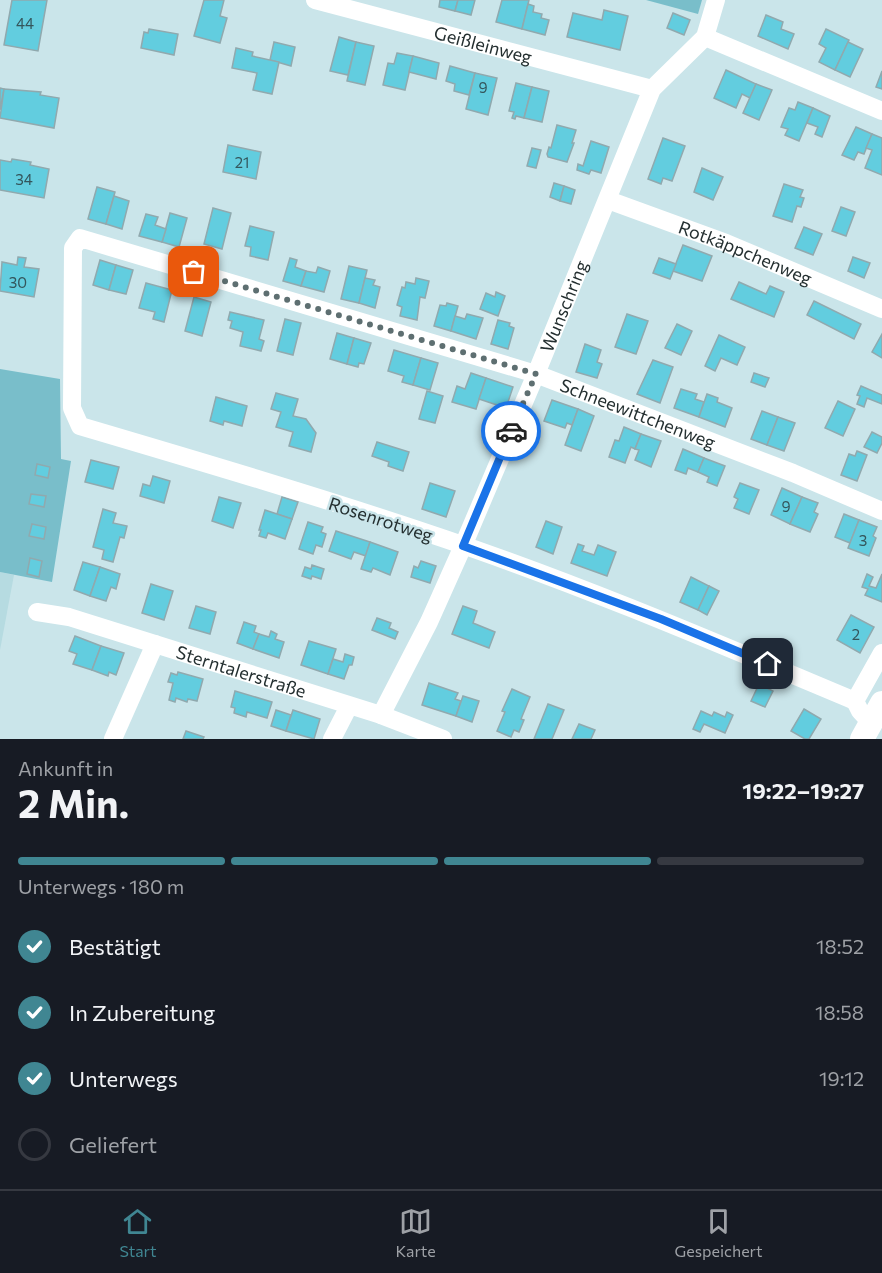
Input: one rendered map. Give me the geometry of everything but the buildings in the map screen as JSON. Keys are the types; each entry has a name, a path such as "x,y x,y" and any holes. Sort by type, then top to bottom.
{"street":[{"path":"652,89 705,37 716,0"},
{"name":"Geißleinweg","path":"322,1 652,89"},
{"path":"705,37 882,111"},
{"name":"Wunschring","path":"381,715 429,622 463,546 652,89"},
{"name":"Rotkäppchenweg","path":"608,200 726,243 882,309"},
{"name":"Schneewittchenweg","path":"80,237 536,374 793,473 882,511"},
{"name":"Rosenrotweg","path":"80,237 73,248 72,408 80,426 274,484 463,546 661,619 855,701"},
{"name":"Sterntalerstraße","path":"37,612 69,617 381,715 443,739"},
{"path":"113,739 155,644"},
{"path":"872,722 860,711 855,701 882,653"},
{"path":"332,739 349,706"}],"shaded area":[{"path":"646,0 702,0 698,14"},
{"path":"0,369 60,379 61,459 71,461 52,582 0,572"},
{"path":"0,572 14,575 0,650"}],"way so far":[{"path":"194,272 536,374 511,431"}],"route":[{"path":"511,431 463,546 661,619 768,664"}]}
